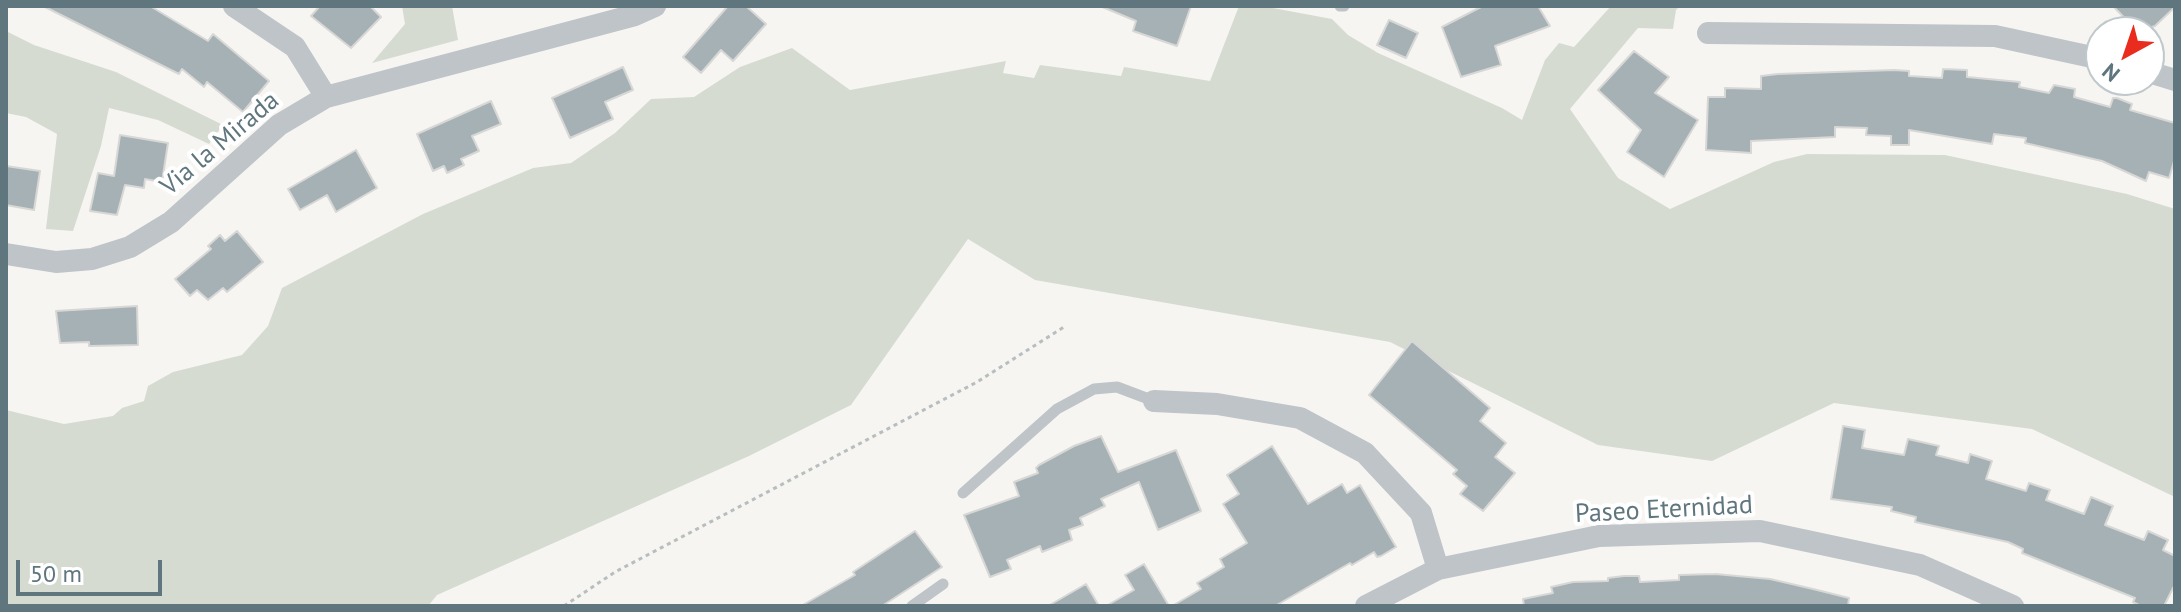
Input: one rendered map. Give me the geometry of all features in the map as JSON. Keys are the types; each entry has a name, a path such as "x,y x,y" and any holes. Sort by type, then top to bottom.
{"street":[{"path":"234,6 295,47 326,97"},
{"name":"Via la Mirada","path":"6,254 56,262 92,259 130,247 171,222 279,125 326,97 622,19 655,6"},
{"path":"1708,33 1995,36 2085,56"},
{"path":"1154,401 1217,404 1300,418 1365,453 1421,513 1438,569"},
{"name":"Paseo Eternidad","path":"1366,606 1438,569 1599,536 1760,531 1920,565 2013,606"}],"lane":[{"path":"963,493 1057,409 1094,389 1117,387 1154,401"},
{"path":"912,606 943,584"}],"path":[{"path":"564,606 615,572 977,382 1064,327"}],"shaded area":[{"path":"402,6 452,6 458,40 372,63 405,24"},
{"path":"1239,6 1262,6 1332,19 1348,35 1378,53 1502,108 1522,120 1545,60 1559,43 1574,47 1611,6 1680,6 1676,10 1673,29 1638,28 1570,109 1618,178 1670,209 1774,162 1807,154 1945,155 2127,194 2175,209 2175,497 2032,429 1834,403 1712,461 1598,445 1390,342 1035,280 968,239 851,405 749,456 437,595 428,606 6,606 6,410 64,424 113,416 122,408 144,401 148,386 173,372 242,355 268,326 282,288 423,214 533,168 571,163 615,133 651,99 694,97 740,67 792,48 850,90 1006,61 1003,73 1034,78 1040,65 1121,76 1124,67 1210,81"},
{"path":"6,31 34,45 116,72 223,125 209,144 158,120 109,108 101,146 73,231 46,229 57,134 26,117 6,113"}],"building":[{"path":"43,6 150,6 208,41 213,34 269,81 243,112 207,82 204,87 182,69 179,74"},
{"path":"320,6 370,6 381,17 351,48 311,16"},
{"path":"728,6 746,6 766,24 733,61 721,50 701,73 683,57"},
{"path":"1100,6 1191,6 1177,46 1133,31 1136,21"},
{"path":"1483,6 1538,6 1550,26 1495,46 1501,65 1461,77 1442,27"},
{"path":"2113,6 2175,6 2165,16 2123,16"},
{"path":"1389,20 1418,33 1406,58 1377,45"},
{"path":"1634,51 1669,77 1655,93 1698,120 1664,177 1627,152 1641,130 1598,90"},
{"path":"623,67 633,90 605,102 613,119 570,138 552,98"},
{"path":"1943,69 1967,70 1967,77 2020,82 2019,87 2049,93 2054,85 2075,89 2074,97 2110,107 2113,98 2117,98 2132,104 2130,110 2175,123 2175,158 2169,178 2149,172 2146,181 2102,161 2025,143 2026,138 1994,134 1992,144 1909,130 1909,145 1891,145 1891,136 1866,135 1867,128 1835,127 1835,137 1751,141 1751,153 1706,150 1708,97 1725,97 1725,88 1761,89 1761,76 1778,74 1894,70 1909,71 1909,76 1942,78"},
{"path":"491,101 501,124 472,136 479,151 461,159 464,165 447,173 444,166 433,171 417,134"},
{"path":"120,135 168,143 162,182 145,179 144,188 125,185 117,215 90,211 98,173 114,176"},
{"path":"356,150 377,188 336,212 327,195 300,210 288,189"},
{"path":"6,166 40,171 34,210 6,205"},
{"path":"237,231 263,262 227,292 223,288 208,300 197,290 190,296 175,279 211,249 208,246 220,235 225,241"},
{"path":"137,306 138,345 60,343 56,311"},
{"path":"1412,341 1490,408 1480,421 1506,443 1495,457 1515,473 1483,511 1460,494 1467,486 1453,474 1457,470 1369,395"},
{"path":"1843,426 1865,430 1862,448 1904,455 1908,439 1939,446 1936,455 1968,463 1970,454 1992,461 1986,479 2026,491 2029,483 2050,490 2046,500 2084,514 2091,497 2113,506 2105,525 2144,540 2148,531 2168,540 2163,550 2175,556 2175,584 2164,606 2141,606 2133,602 2135,598 2022,553 2023,549 2008,542 1915,522 1916,517 1891,511 1892,507 1831,499"},
{"path":"1101,436 1118,472 1176,450 1201,511 1158,530 1139,482 1101,499 1105,506 1080,518 1083,525 1069,530 1072,540 1042,552 1040,546 1007,560 1011,569 990,577 964,515 1019,496 1014,482 1038,473 1036,468 1039,465 1074,446"},
{"path":"1272,446 1308,504 1342,484 1347,493 1360,485 1396,547 1381,556 1377,557 1374,552 1352,565 1350,563 1275,606 1172,606 1201,589 1197,583 1224,567 1220,559 1247,543 1223,504 1239,494 1227,475"},
{"path":"915,531 942,567 882,606 801,606 855,575 853,572"},
{"path":"1144,564 1169,606 1106,606 1134,590 1125,575"},
{"path":"1715,574 1770,579 1813,589 1849,598 1848,606 1524,606 1523,599 1553,593 1551,587 1573,582 1608,581 1608,578 1624,576 1639,576 1640,582 1679,580 1679,575"},
{"path":"1086,584 1099,606 1048,606"}]}
